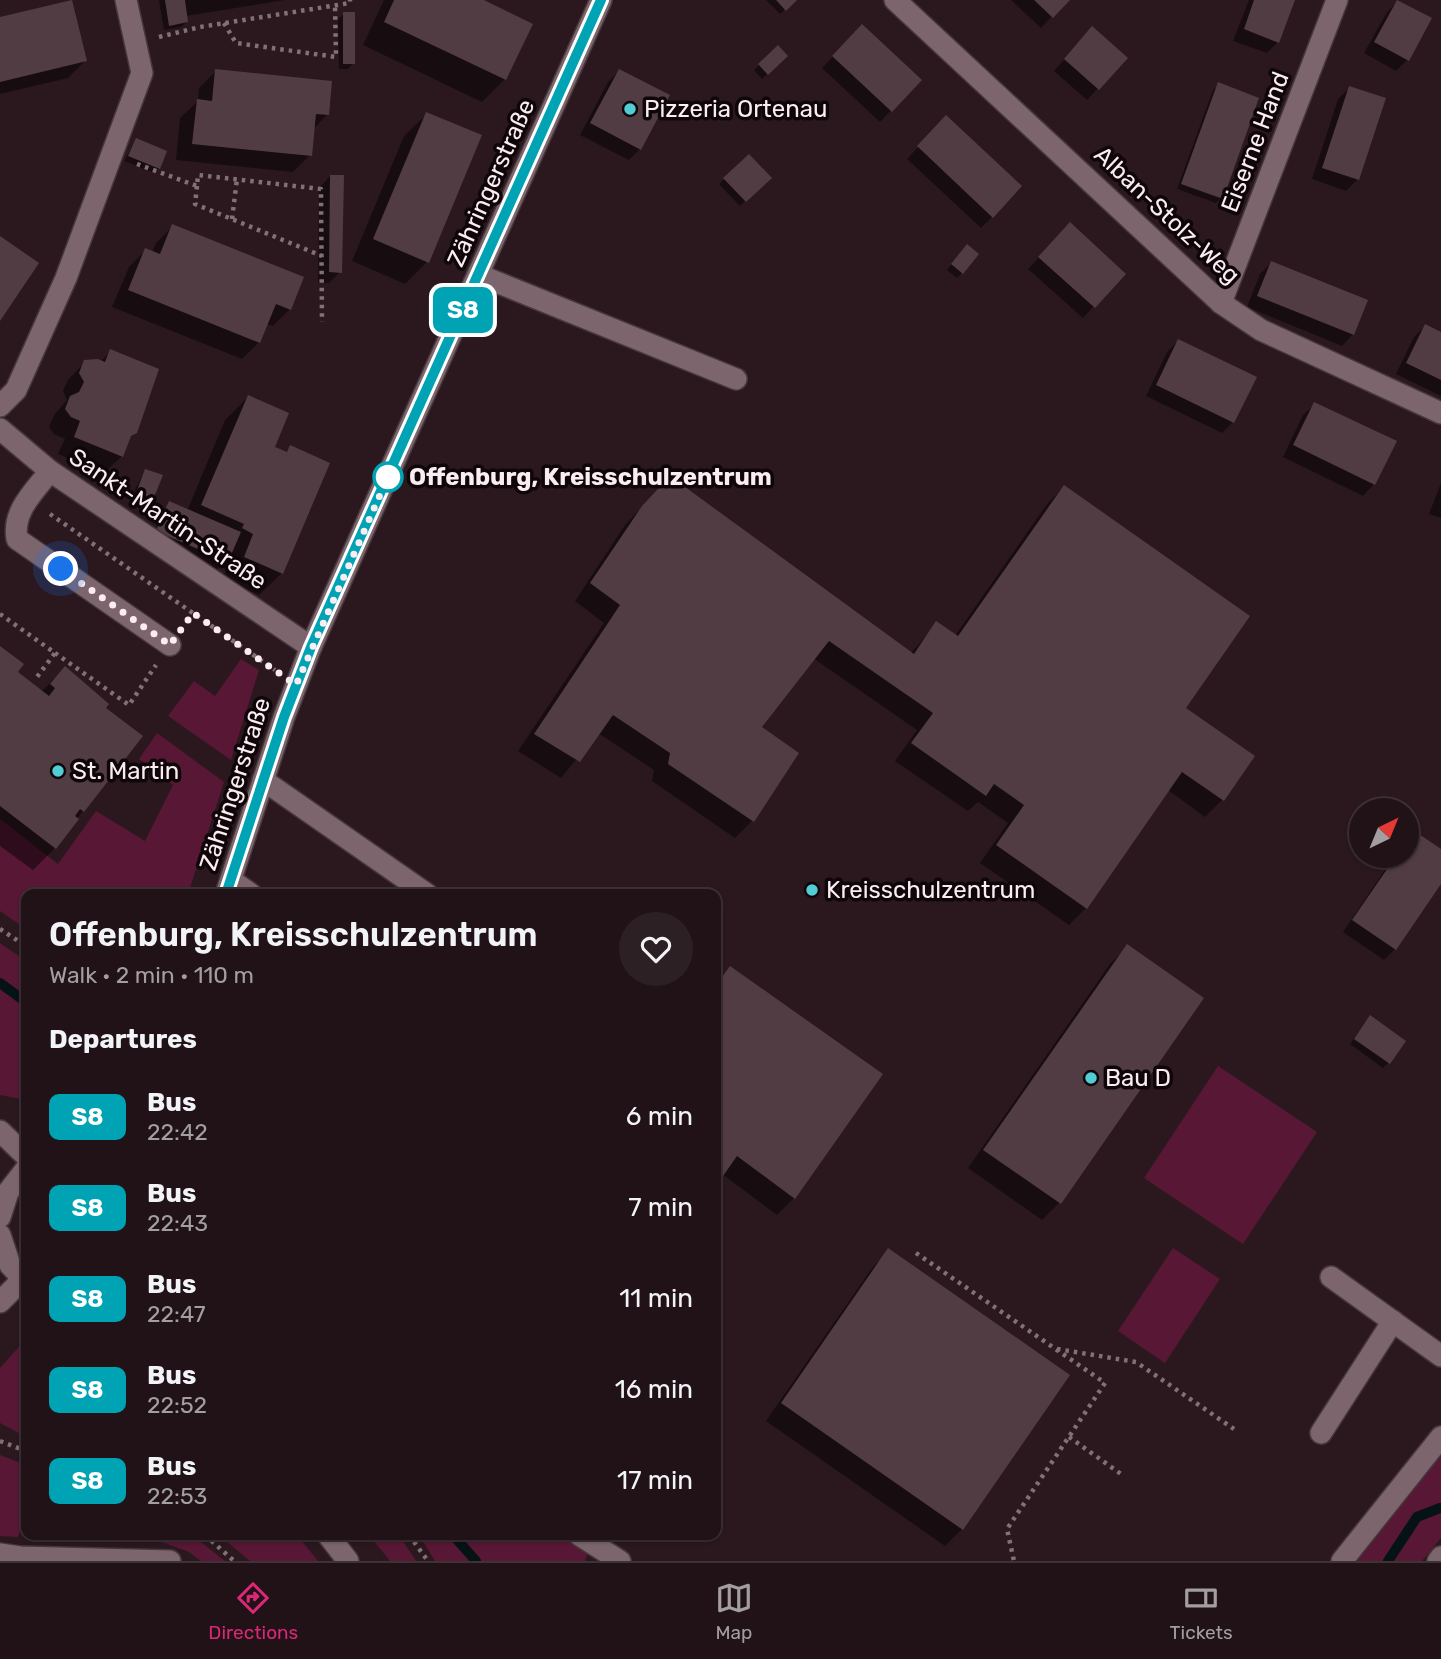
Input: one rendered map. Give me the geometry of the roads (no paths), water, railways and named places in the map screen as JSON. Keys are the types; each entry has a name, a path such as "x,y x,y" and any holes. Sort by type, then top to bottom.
{"street":[{"path":"0,406 16,390 44,328 113,155 142,73 126,0"},
{"name":"Zähringerstraße","path":"229,887 263,780 311,647 601,0"},
{"name":"Alban-Stolz-Weg","path":"895,0 1221,303 1261,330 1441,413"},
{"name":"Eiserne Hand","path":"1221,303 1337,0"},
{"path":"479,275 736,379"},
{"name":"Sankt-Martin-Straße","path":"0,429 50,471 311,647"},
{"path":"50,471 18,513 15,527 17,539 170,645"},
{"path":"263,780 420,889"},
{"path":"0,1132 21,1151"},
{"path":"0,1217 4,1188 21,1173"},
{"path":"0,1235 10,1265 21,1278"},
{"path":"1331,1278 1441,1356"},
{"path":"0,1302 21,1284"},
{"path":"1321,1433 1394,1321"},
{"path":"1342,1561 1441,1437"},
{"path":"332,1540 348,1561"},
{"path":"587,1540 620,1561"},
{"path":"13,1557 170,1561"},
{"path":"1438,1561 1441,1557"}],"waterway":[{"path":"0,983 21,998"},
{"path":"1388,1561 1417,1517 1440,1508"},
{"path":"457,1540 476,1561"}],"place":[{"name":"Pizzeria Ortenau","path":"630,109"},
{"name":"Offenburg, Kreisschulzentrum","path":"388,477"},
{"name":"St. Martin","path":"58,771"},
{"name":"Kreisschulzentrum","path":"812,890"},
{"name":"Bau D","path":"1091,1078"}]}
